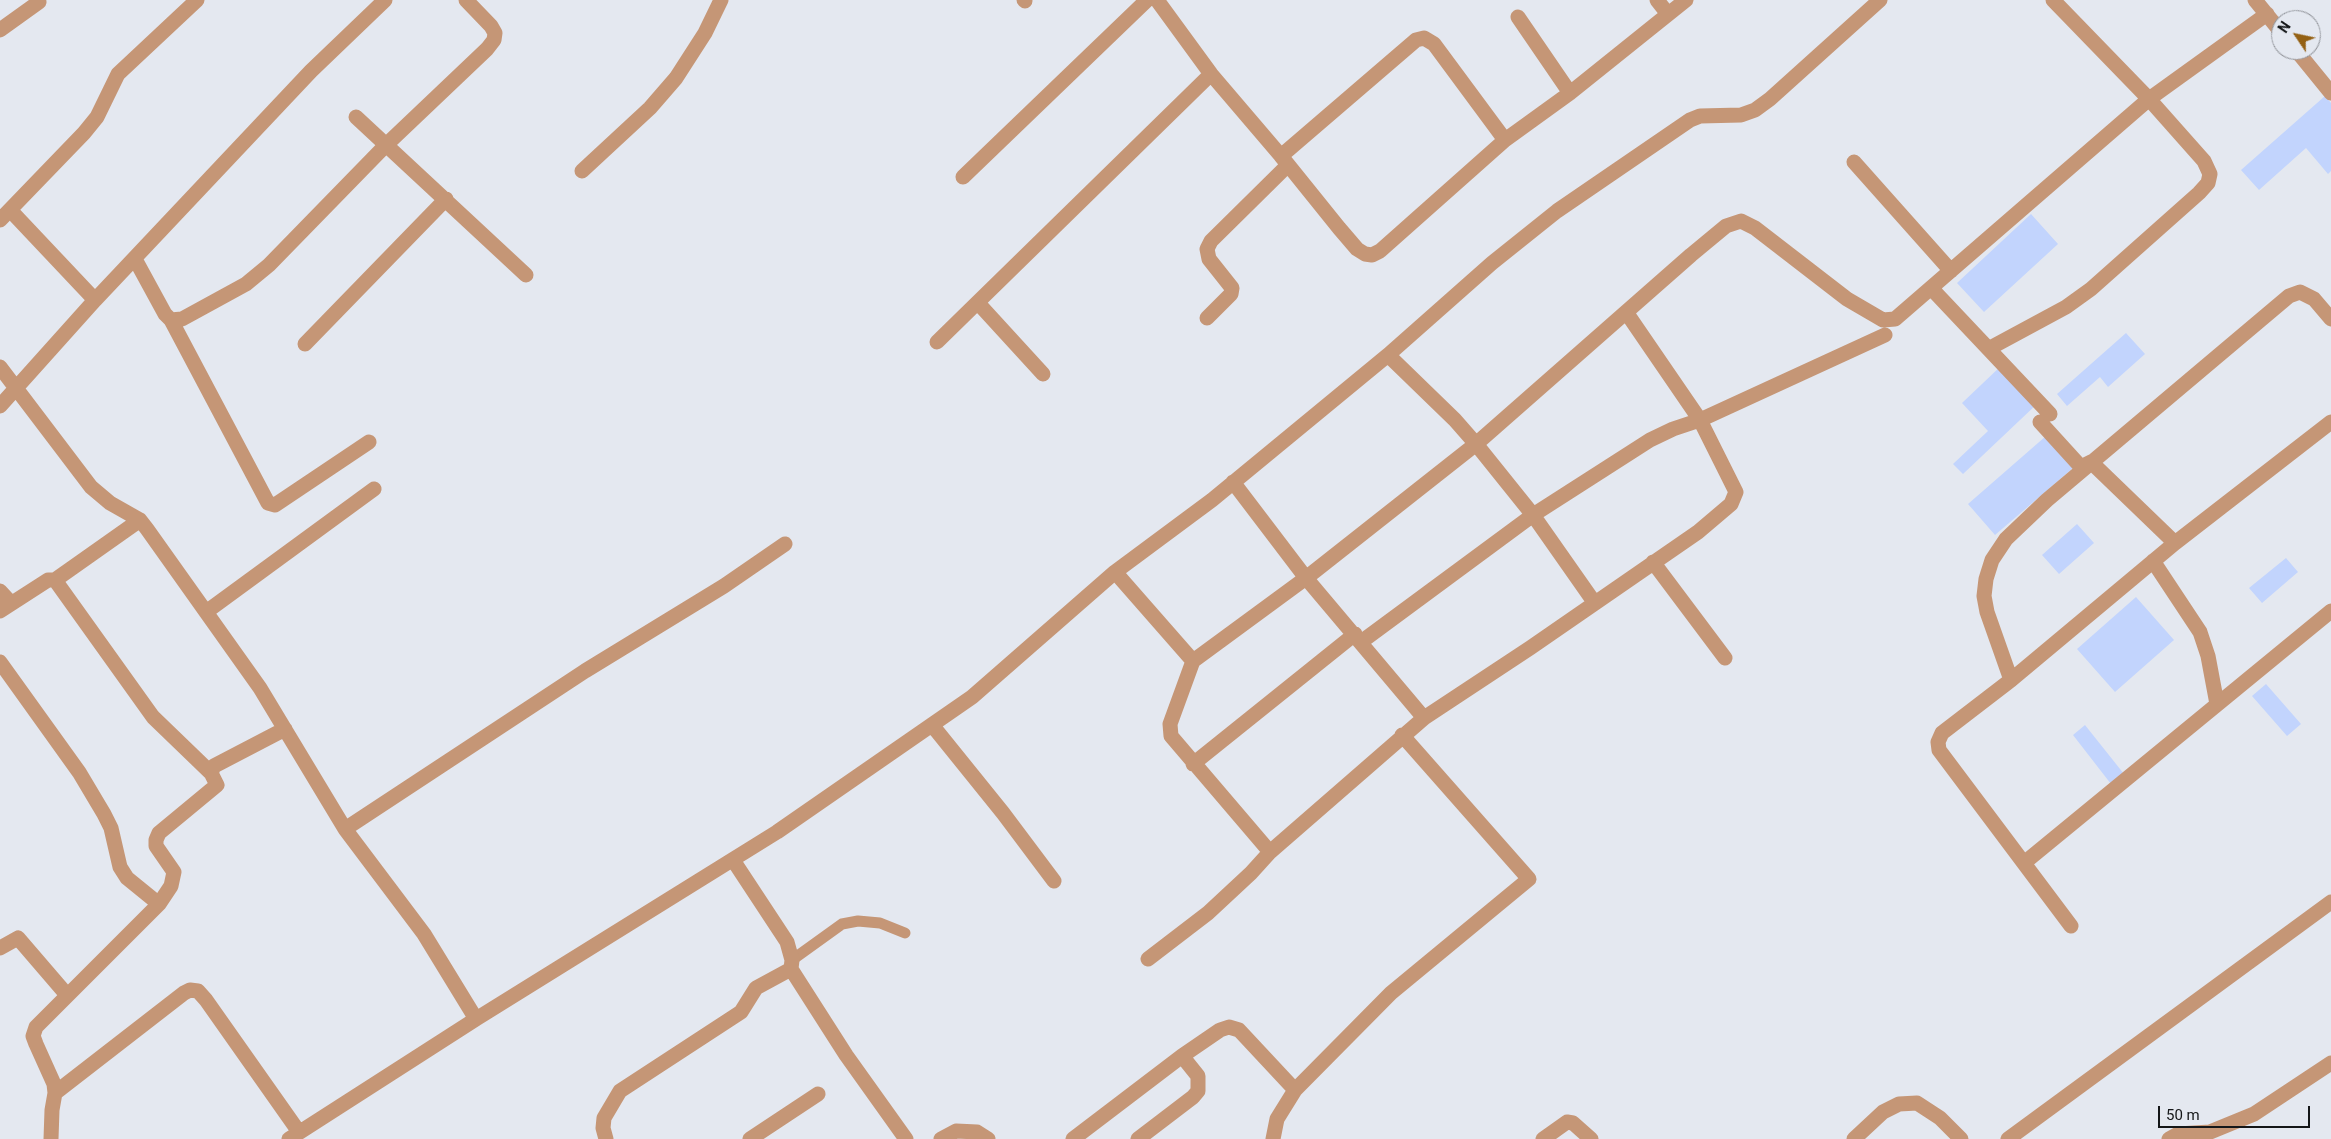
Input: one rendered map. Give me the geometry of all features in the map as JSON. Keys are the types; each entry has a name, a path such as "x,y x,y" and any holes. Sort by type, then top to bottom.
{"street":[{"path":"96,300 5,216 92,122 118,74 197,0"},
{"path":"0,406 96,300 311,71 384,0"},
{"path":"171,320 182,319 246,284 269,265 386,145 474,62 494,40 495,33 491,26 466,0"},
{"path":"582,170 650,108 676,78 705,33 721,0"},
{"path":"964,177 1146,0"},
{"path":"1156,0 1211,74 1357,249 1365,254 1372,255 1380,251 1505,140 1570,93 1686,0"},
{"path":"1656,0 1668,14"},
{"path":"56,1093 184,993 190,990 198,991 294,1136 476,1019 777,832 972,697 1115,572 1233,482 1388,355 1492,263 1557,211 1690,120 1700,116 1741,115 1755,110 1770,99 1880,0"},
{"path":"1990,348 2066,307 2091,289 2199,194 2208,183 2210,174 2204,161 2149,99 2054,0"},
{"path":"2255,0 2271,19"},
{"path":"0,30 39,2"},
{"path":"1270,852 1171,736 1170,724 1193,661 1306,578 1476,444 1726,226 1741,221 1756,228 1847,299 1883,320 1895,319 2149,99 2267,14"},
{"path":"1518,17 1570,93"},
{"path":"1207,318 1231,294 1232,288 1209,258 1207,249 1211,241 1285,161 1416,40 1424,38 1434,44 1505,140"},
{"path":"2304,60 2331,93"},
{"path":"937,342 1211,74"},
{"path":"356,117 526,275"},
{"path":"1854,162 1951,272"},
{"path":"305,344 446,199"},
{"path":"135,259 164,314 171,320 268,503 276,504 368,442"},
{"path":"1931,288 1990,348 2081,467 2091,462"},
{"path":"2011,680 1987,612 1984,596 1986,579 1992,560 2006,540 2047,500 2091,462 2289,296 2300,292 2314,299 2331,319"},
{"path":"978,303 1043,374"},
{"path":"1148,959 1208,913 1251,874 1270,852 1402,735 1720,515 1731,504 1736,492 1700,420 1626,312"},
{"path":"1193,764 1358,638 1533,515 1650,440 1673,428 1700,420 1885,335"},
{"path":"1388,355 1455,420 1476,444 1533,515 1594,602"},
{"path":"0,367 91,486 110,503 140,520 260,688 345,829 424,934 476,1019"},
{"path":"2071,926 1939,750 1938,742 1942,734 2011,680 2175,543 2331,422"},
{"path":"2091,462 2175,543"},
{"path":"1233,482 1306,578 1424,718"},
{"path":"206,612 374,489"},
{"path":"0,591 6,607 48,580 55,580 140,520"},
{"path":"345,829 585,670 724,586 785,544"},
{"path":"2153,561 2200,632 2208,656 2217,704"},
{"path":"1653,562 1725,658"},
{"path":"1115,572 1193,661"},
{"path":"52,1139 52,1110 56,1093 34,1036 36,1027 42,1018 159,904 171,886 174,872 156,846 159,833 217,785 211,773 153,717 55,580"},
{"path":"2024,863 2331,611"},
{"path":"0,662 79,772 104,814 110,828 120,868 127,878 159,904"},
{"path":"932,725 1003,813 1054,881"},
{"path":"211,773 214,766 284,729"},
{"path":"1273,1139 1277,1119 1295,1090 1391,993 1529,878 1402,735"},
{"path":"733,860 787,942 792,964 846,1055 906,1139"},
{"path":"2008,1139 2331,902"},
{"path":"0,948 18,938 67,995"},
{"path":"606,1139 603,1128 604,1118 620,1092 741,1012 756,988 792,964"},
{"path":"1073,1139 1182,1056 1220,1030 1229,1027 1239,1030 1295,1090"},
{"path":"1138,1139 1193,1097 1198,1091 1198,1076 1182,1056"},
{"path":"2169,1139 2178,1134 2210,1132 2254,1114 2331,1063"},
{"path":"750,1139 818,1094"},
{"path":"1854,1139 1883,1112 1899,1104 1916,1103 1940,1118 1961,1139"},
{"path":"1543,1139 1567,1122 1573,1122 1592,1139"},
{"path":"941,1139 956,1131 977,1132 988,1139"}],"lane":[{"path":"792,964 842,924 858,921 880,923 905,933"}],"building":[{"path":"2325,96 2331,103 2331,171 2328,174 2306,148 2259,190 2241,170"},
{"path":"2031,214 2058,244 1984,312 1957,283"},
{"path":"2126,333 2145,354 2108,387 2100,377 2067,406 2057,394"},
{"path":"2002,365 2038,403 1963,474 1953,464 1988,431 1962,403"},
{"path":"2046,436 2073,468 1995,535 1968,504"},
{"path":"2077,524 2094,543 2059,574 2042,555"},
{"path":"2286,558 2298,572 2262,603 2249,588"},
{"path":"2136,597 2174,640 2115,692 2077,649"},
{"path":"2266,684 2301,724 2287,736 2252,696"},
{"path":"2085,725 2124,774 2111,784 2073,735"}]}
